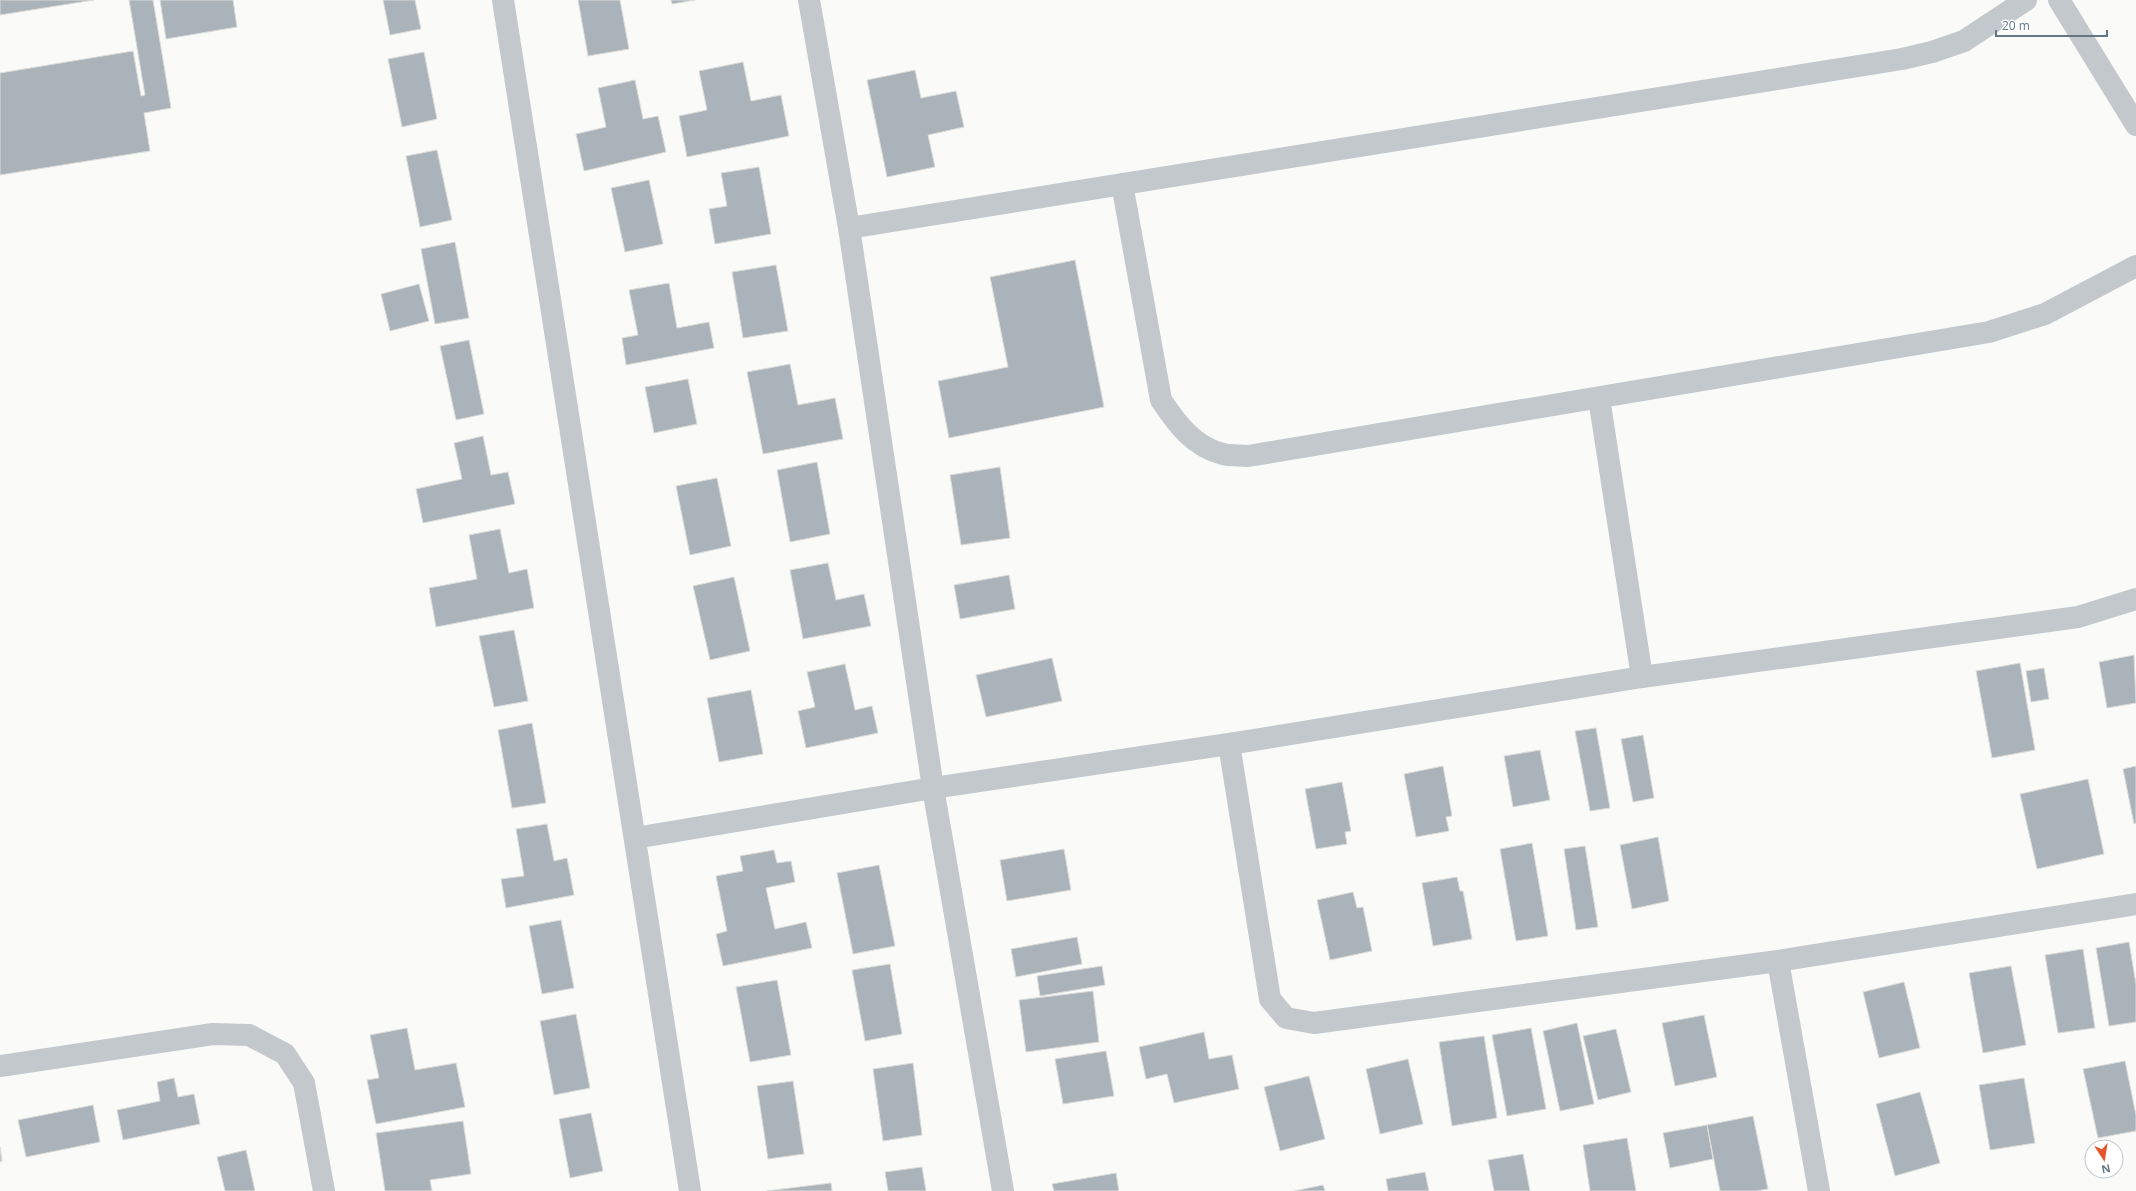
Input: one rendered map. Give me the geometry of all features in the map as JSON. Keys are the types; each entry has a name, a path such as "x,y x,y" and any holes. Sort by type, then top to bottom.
{"street":[{"path":"502,0 690,1191"},
{"path":"809,0 849,228 933,788 1003,1191"},
{"path":"849,228 1902,59 1932,52 1964,41 2026,0"},
{"path":"2058,0 2136,125"},
{"path":"1122,184 1161,400 1178,426 1198,443 1223,454 1248,456 1989,332 2045,314 2136,266"},
{"path":"1599,398 1642,677"},
{"path":"635,838 933,788 1228,744 1642,677 2078,617 2136,599"},
{"path":"1228,744 1270,999 1286,1018 1314,1023 1778,961 2136,904"},
{"path":"1778,961 1820,1191"},
{"path":"0,1066 213,1034 250,1035 285,1054 304,1083 324,1191"}],"building":[{"path":"0,0 94,0 0,15"},
{"path":"129,0 153,0 171,108 144,113 150,151 0,175 0,73 133,51 141,96 145,95"},
{"path":"160,0 233,0 237,27 166,39"},
{"path":"383,0 415,0 421,29 390,35"},
{"path":"578,0 620,0 629,49 588,56"},
{"path":"671,0 695,0 672,4"},
{"path":"424,52 437,119 402,127 388,59"},
{"path":"743,62 751,101 781,95 789,136 687,157 679,116 707,110 699,71"},
{"path":"915,70 921,98 956,91 964,127 928,135 935,167 887,177 867,80"},
{"path":"635,80 643,119 658,116 666,152 584,171 576,134 606,127 598,88"},
{"path":"437,150 452,220 420,227 406,156"},
{"path":"759,167 771,234 715,244 709,209 727,206 721,173"},
{"path":"649,180 663,244 625,252 611,188"},
{"path":"455,242 469,318 435,324 421,249"},
{"path":"1075,260 1104,407 949,438 938,381 1008,367 990,277"},
{"path":"776,265 788,331 743,338 732,272"},
{"path":"669,283 677,328 709,322 714,348 626,365 622,338 638,335 629,290"},
{"path":"419,284 429,321 390,331 381,294"},
{"path":"469,340 484,414 456,420 440,346"},
{"path":"790,364 798,405 835,398 843,439 763,454 747,372"},
{"path":"688,379 697,424 654,433 645,387"},
{"path":"483,436 491,475 508,472 515,504 423,523 416,489 462,479 454,443"},
{"path":"817,462 830,534 790,542 777,470"},
{"path":"1000,467 1010,538 961,545 950,475"},
{"path":"717,478 731,546 690,555 676,486"},
{"path":"500,529 509,573 527,569 534,608 436,627 429,588 477,579 469,535"},
{"path":"828,563 836,600 864,594 871,626 803,639 790,570"},
{"path":"1009,575 1015,609 960,619 954,585"},
{"path":"734,577 750,651 710,660 693,586"},
{"path":"514,630 528,701 494,707 479,636"},
{"path":"2134,655 2136,703 2107,708 2099,662"},
{"path":"1052,658 1062,701 986,717 976,675"},
{"path":"2020,663 2035,750 1992,758 1976,671"},
{"path":"845,664 855,710 872,706 878,733 806,748 798,711 815,707 807,672"},
{"path":"2044,668 2049,699 2031,702 2026,671"},
{"path":"751,690 763,754 719,762 707,698"},
{"path":"532,723 546,803 512,808 498,730"},
{"path":"1596,728 1610,808 1590,811 1575,731"},
{"path":"1643,735 1654,798 1633,802 1621,739"},
{"path":"1540,750 1550,800 1513,807 1504,756"},
{"path":"1443,766 1452,816 1446,817 1449,831 1416,837 1404,774"},
{"path":"2136,766 2136,823 2134,824 2123,769"},
{"path":"2088,779 2104,854 2037,869 2020,794"},
{"path":"1342,782 1351,831 1345,832 1347,844 1316,849 1305,789"},
{"path":"547,824 554,861 567,858 574,895 506,908 501,879 524,876 516,829"},
{"path":"1658,837 1669,901 1632,909 1620,845"},
{"path":"1532,843 1548,936 1516,941 1500,849"},
{"path":"1585,846 1598,927 1576,930 1564,849"},
{"path":"1064,849 1071,890 1007,901 1000,860"},
{"path":"774,850 777,863 791,861 795,882 766,888 775,929 806,922 812,948 723,966 716,934 727,931 716,876 743,871 740,856"},
{"path":"879,865 895,946 853,954 837,873"},
{"path":"1457,877 1460,891 1463,891 1472,939 1433,946 1422,883"},
{"path":"1353,892 1357,908 1363,907 1372,951 1330,960 1317,900"},
{"path":"561,920 574,988 542,994 529,926"},
{"path":"1077,937 1082,964 1016,977 1011,949"},
{"path":"2129,942 2136,984 2136,1022 2109,1026 2096,948"},
{"path":"2083,949 2095,1028 2058,1033 2045,955"},
{"path":"890,964 902,1034 865,1041 852,970"},
{"path":"1102,966 1105,985 1040,996 1037,976"},
{"path":"2011,966 2026,1045 1983,1053 1969,973"},
{"path":"777,980 791,1055 750,1062 736,987"},
{"path":"1904,982 1920,1048 1879,1058 1863,992"},
{"path":"1093,991 1099,1042 1026,1052 1019,1000"},
{"path":"576,1014 590,1088 554,1095 540,1021"},
{"path":"1704,1015 1717,1077 1675,1086 1662,1023"},
{"path":"1577,1023 1594,1104 1560,1111 1543,1031"},
{"path":"407,1028 415,1070 456,1063 465,1107 376,1124 367,1080 379,1078 370,1035"},
{"path":"1531,1028 1546,1109 1507,1116 1492,1035"},
{"path":"1616,1029 1631,1092 1598,1100 1583,1036"},
{"path":"1204,1032 1209,1059 1232,1055 1239,1089 1174,1103 1167,1074 1146,1079 1139,1047"},
{"path":"1484,1036 1497,1118 1452,1126 1439,1042"},
{"path":"1106,1051 1114,1096 1063,1104 1055,1059"},
{"path":"1408,1059 1423,1124 1380,1134 1366,1069"},
{"path":"2125,1061 2136,1115 2136,1131 2098,1138 2083,1069"},
{"path":"913,1063 922,1135 883,1141 873,1069"},
{"path":"1309,1076 1325,1139 1280,1151 1264,1087"},
{"path":"174,1078 178,1097 194,1094 200,1124 123,1140 117,1110 160,1101 157,1082"},
{"path":"2024,1078 2035,1143 1990,1150 1979,1085"},
{"path":"793,1081 804,1154 768,1159 757,1086"},
{"path":"1920,1092 1940,1163 1895,1176 1876,1104"},
{"path":"93,1105 100,1142 26,1157 18,1120"},
{"path":"591,1113 603,1171 570,1178 559,1119"},
{"path":"1753,1116 1768,1189 1756,1191 1720,1191 1707,1125"},
{"path":"463,1121 471,1174 430,1180 432,1191 385,1191 376,1133"},
{"path":"1707,1125 1713,1159 1670,1168 1663,1133"},
{"path":"1627,1138 1636,1191 1590,1191 1583,1145"},
{"path":"0,1147 2,1161 0,1162"},
{"path":"246,1150 255,1191 225,1191 217,1157"},
{"path":"1523,1154 1530,1191 1494,1191 1488,1160"},
{"path":"922,1167 926,1191 888,1191 885,1172"},
{"path":"1425,1172 1429,1191 1388,1191 1386,1179"},
{"path":"1116,1173 1119,1191 1054,1191 1052,1184"},
{"path":"831,1183 832,1191 766,1191"},
{"path":"1323,1185 1325,1191 1294,1191"}]}
